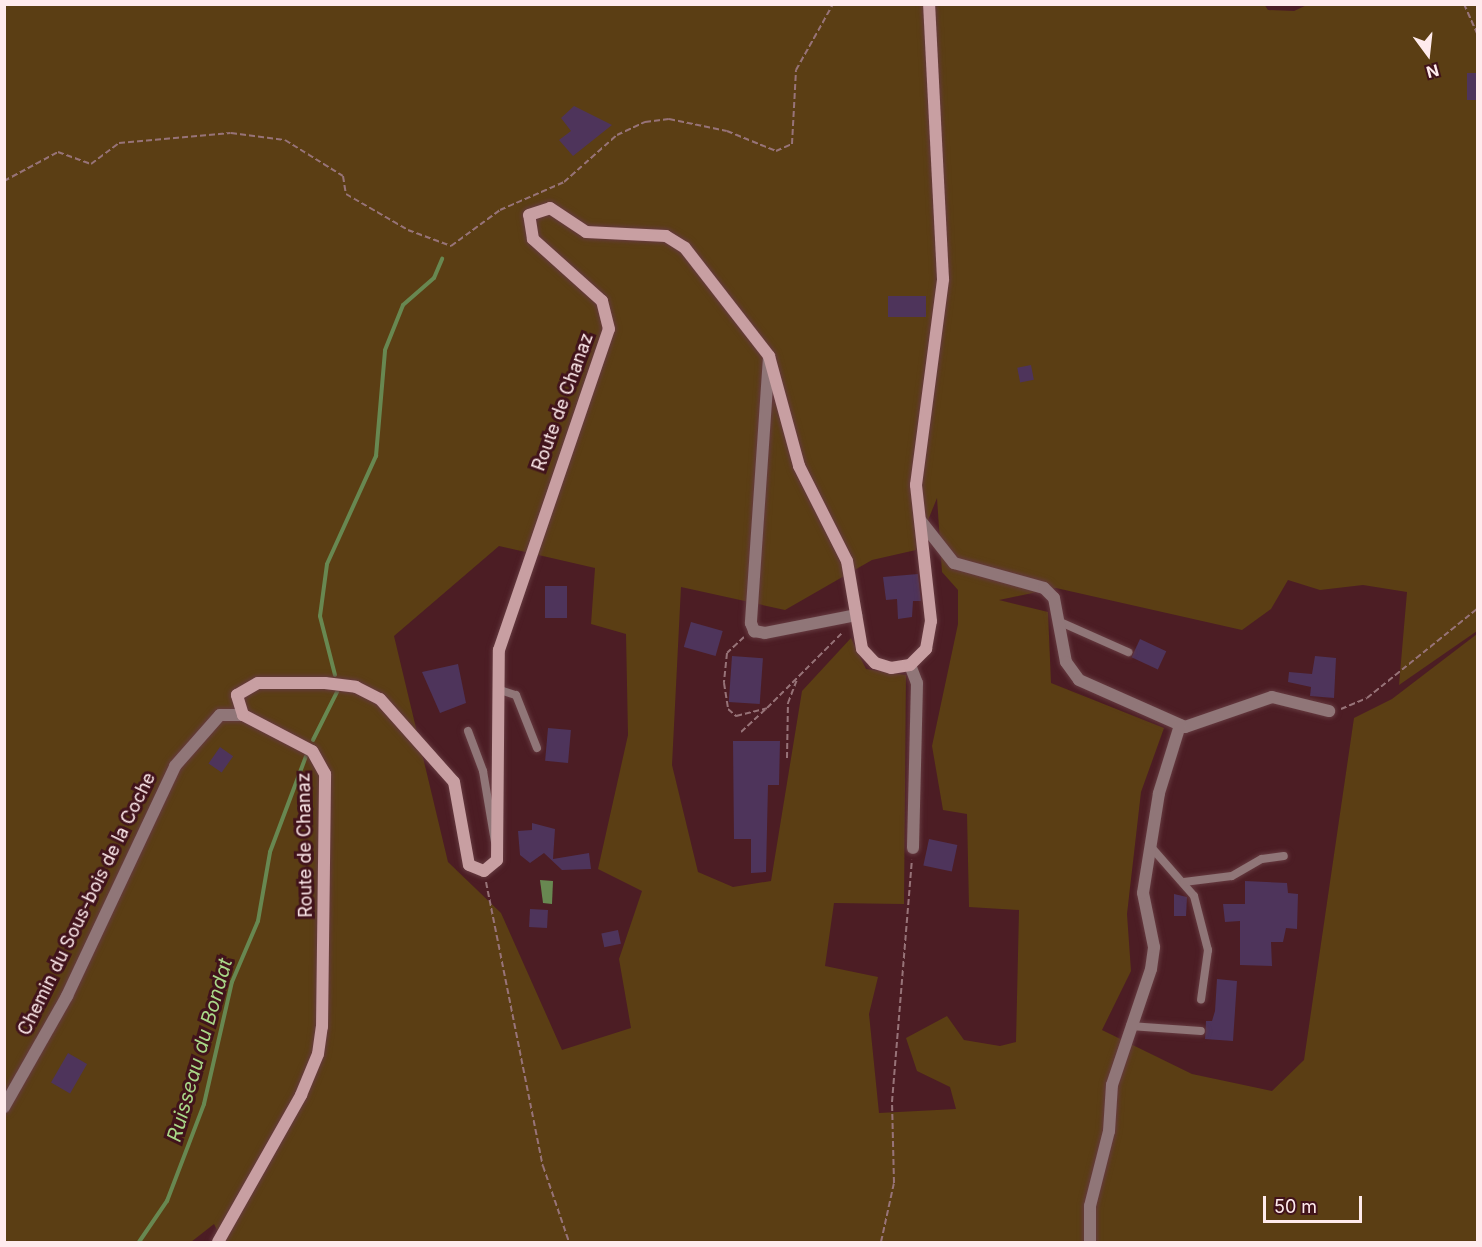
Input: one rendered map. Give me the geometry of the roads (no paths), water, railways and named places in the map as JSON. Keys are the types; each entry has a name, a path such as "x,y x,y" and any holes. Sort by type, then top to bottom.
{"street":[{"path":"913,848 917,683 910,665 926,649 931,630 920,520 918,459 943,279 929,4"},
{"name":"Route de Chanaz","path":"499,851 496,688 499,650 532,544 609,329 602,301 533,239 529,215 550,208 600,236 647,233 677,243 706,271 769,356 799,465 847,561 862,649 875,663 891,668 910,665"},
{"path":"769,356 754,631 856,617"},
{"path":"920,520 954,563 1044,588 1054,598 1066,662 1079,680 1180,725 1190,727 1272,698 1329,711"},
{"path":"243,715 237,695 258,683 346,686 380,699 448,772 460,797 464,855 469,865 484,871 491,868 499,851"},
{"name":"Route de Chanaz","path":"218,1242 301,1095 318,1054 322,1027 325,774 312,751 243,715"},
{"name":"Chemin du Sous-bois de la Coche","path":"4,1107 67,996 175,766 220,716 243,715"},
{"path":"1090,1242 1090,1206 1109,1131 1112,1085 1154,947 1143,893 1166,763 1180,725"}],"lane":[{"path":"1058,621 1128,652"},
{"path":"496,688 516,696 537,748"},
{"path":"468,731 481,762 492,837 499,851"},
{"path":"1150,846 1194,896 1208,950 1201,1000"},
{"path":"1184,882 1232,876 1262,859 1284,856"},
{"path":"1130,1026 1201,1031"}],"waterway":[{"name":"Ruisseau du Bondat","path":"335,675 320,616 327,564 376,456 385,350 403,305 434,278 442,259"},
{"name":"Ruisseau du Bondat","path":"313,740 337,692"},
{"name":"Ruisseau du Bondat","path":"139,1242 167,1201 204,1104 232,982 258,921 270,852 306,756"}]}
